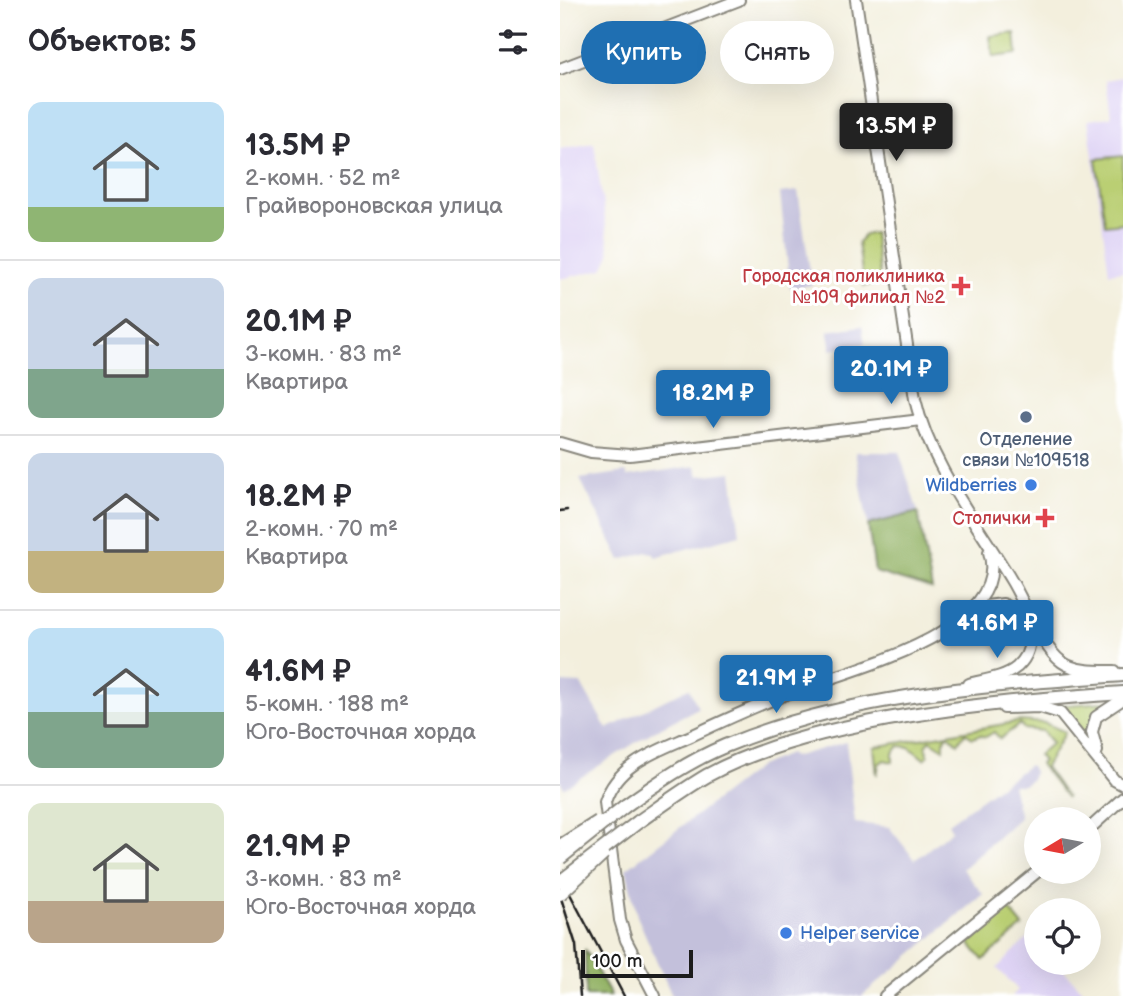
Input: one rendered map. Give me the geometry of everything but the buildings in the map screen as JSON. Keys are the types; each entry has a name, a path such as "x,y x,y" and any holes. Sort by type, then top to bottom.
{"main road":[{"path":"560,69 739,0"},
{"path":"856,0 920,420 988,545 1061,662 1083,669 1123,673"},
{"path":"560,443 591,452 630,455 920,420"},
{"path":"655,996 626,940 620,920 605,802 610,786 622,772 676,743 752,708 898,654 939,634 963,616 989,588 992,571 988,545"},
{"path":"916,697 996,677 1018,667 1025,657 1030,646 1028,628 1011,608 994,604 963,616"},
{"path":"560,858 672,772 747,737 823,714 916,697 1123,673"},
{"path":"560,882 638,822 710,774 771,750 859,726 970,708 1123,693"},
{"path":"1100,760 1093,741 1093,725 1102,710 1123,699"},
{"path":"970,708 1052,709 1067,719 1114,780 1123,785"},
{"path":"1101,818 1123,798"},
{"path":"560,845 625,806"},
{"path":"560,895 638,822"},
{"path":"885,996 1024,883"}],"shaded area":[{"path":"1123,77 1123,271 1109,273 1088,120 1111,117 1106,80"},
{"path":"594,143 610,254 603,269 560,279 560,149"},
{"path":"798,191 812,285 790,288 780,193"},
{"path":"862,326 865,344 831,350 828,331"},
{"path":"855,452 899,452 918,512 868,525"},
{"path":"696,466 698,476 732,472 740,535 655,557 654,553 647,552 621,560 580,479 626,472 628,476"},
{"path":"560,683 581,684 607,729 689,688 698,708 654,731 564,788 560,781"},
{"path":"846,742 855,823 889,827 915,860 952,830 948,823 1029,765 1034,771 1031,780 1023,785 1012,785 1020,817 962,869 983,894 862,996 672,996 637,916 626,869 760,766 789,754 793,757"},
{"path":"1024,942 1024,975 1068,975 1088,996 1012,996 1018,990 997,968"}],"green space":[{"path":"1015,33 1017,54 993,57 990,36"},
{"path":"1123,156 1123,223 1105,225 1096,159"},
{"path":"874,233 881,283 864,286 858,243 864,235"},
{"path":"918,512 932,589 875,572 868,525"},
{"path":"1106,702 1092,720 1088,731 1089,743 1068,714 1054,706"},
{"path":"1021,721 1045,723 1065,732 1045,767 1067,798 1040,764 1043,761 1038,755 1052,743 1042,731 1024,729 1020,724 1000,739 994,732 986,737 980,735 973,738 965,733 958,743 948,735 944,739 944,749 930,740 926,746 928,756 924,759 909,747 899,746 893,753 893,762 884,760 879,764 877,775 874,747"},
{"path":"1009,909 1023,926 983,960 969,943"},
{"path":"585,949 611,996 586,996"}],"railway":[{"path":"560,511 567,510"},
{"path":"560,875 624,996"},
{"path":"560,895 576,945 580,996"}],"place":[{"name":"Городская поликлиника №109 филиал №2","path":"961,286"},
{"name":"Отделение связи №109518","path":"1026,417"},
{"name":"Wildberries","path":"1031,485"},
{"name":"Столички","path":"1045,518"},
{"name":"Helper service","path":"786,933"}]}
